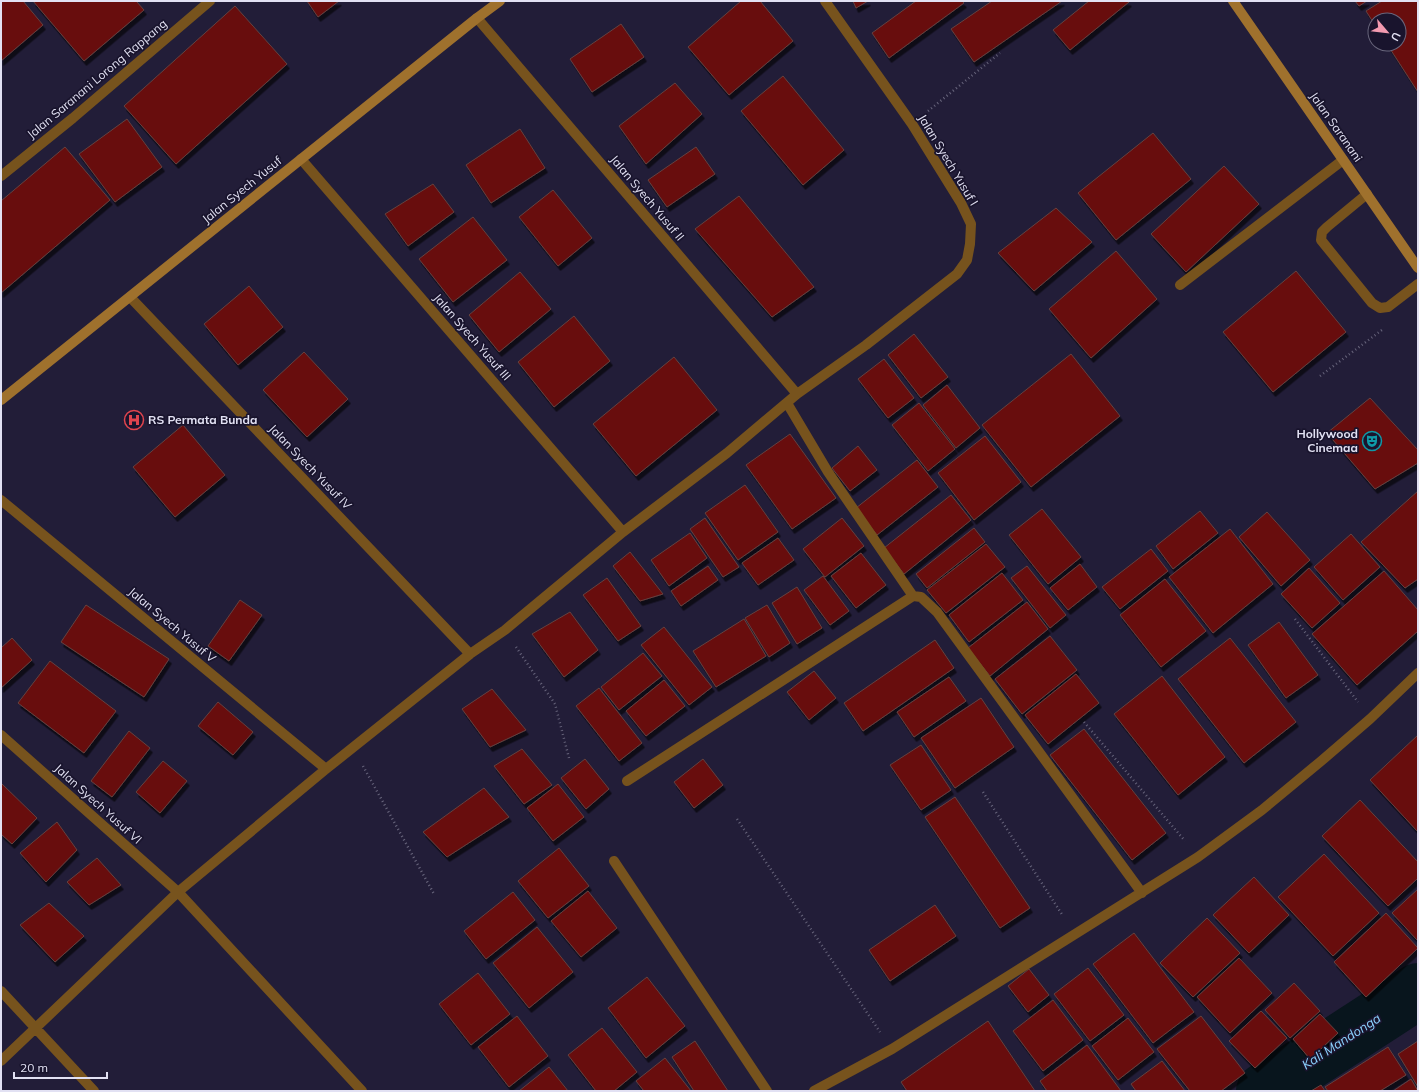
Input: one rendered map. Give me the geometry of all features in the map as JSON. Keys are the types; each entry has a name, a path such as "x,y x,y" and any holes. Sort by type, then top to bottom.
{"street":[{"name":"Jalan Saranani Lorong Rappang","path":"1,176 73,118 210,1"},
{"name":"Jalan Syech Yusuf","path":"1,400 500,1"},
{"name":"Jalan Syech Yusuf I","path":"1,1061 178,892 326,769 470,654 505,630 623,532 727,454 797,394 866,345 958,274 967,260 970,244 971,224 961,203 912,124 825,1"},
{"name":"Jalan Saranani","path":"1233,1 1418,268"},
{"name":"Jalan Syech Yusuf II","path":"477,18 797,394"},
{"name":"Jalan Syech Yusuf III","path":"301,159 623,532"},
{"path":"1180,285 1344,160"},
{"path":"1367,194 1327,227 1322,232 1320,240 1372,303 1380,308 1388,307 1418,284"},
{"name":"Jalan Syech Yusuf IV","path":"130,297 470,654"},
{"path":"787,402 828,472 913,596"},
{"name":"Jalan Syech Yusuf V","path":"1,500 326,769"},
{"path":"627,781 913,596 921,597 937,612 1142,892"},
{"path":"814,1091 892,1050 1198,857 1262,810 1320,762 1418,673"},
{"name":"Jalan Syech Yusuf VI","path":"1,735 178,892 362,1091"},
{"path":"614,861 767,1091"},
{"path":"1,991 94,1091"}],"path":[{"path":"912,124 1000,53"},
{"path":"1320,376 1387,326"},
{"path":"1295,619 1370,718"},
{"path":"505,630 555,704 569,758"},
{"path":"1084,722 1198,857"},
{"path":"353,748 434,894"},
{"path":"983,792 1076,934"},
{"path":"737,819 892,1050"}],"building":[{"path":"3,1 23,1 43,25 1,61 1,3"},
{"path":"33,1 136,1 144,10 84,61"},
{"path":"307,1 339,1 318,17"},
{"path":"741,1 760,1 793,41 729,95 688,47"},
{"path":"853,1 868,1 856,8"},
{"path":"916,1 962,1 964,3 889,58 872,33"},
{"path":"992,1 1062,1 974,62 951,29"},
{"path":"1089,1 1129,2 1070,50 1053,30"},
{"path":"1355,1 1367,1 1359,6"},
{"path":"1382,1 1418,1 1418,92 1392,52 1407,52 1407,12 1367,13 1366,11"},
{"path":"235,6 287,64 176,164 124,106"},
{"path":"621,24 644,57 592,92 570,59"},
{"path":"783,76 844,150 803,185 741,111"},
{"path":"675,83 702,114 646,164 619,126"},
{"path":"127,119 162,167 115,202 79,154"},
{"path":"520,129 545,168 491,203 466,165"},
{"path":"1153,133 1191,179 1116,240 1078,193"},
{"path":"65,147 110,200 1,293 1,201"},
{"path":"696,147 715,174 667,207 648,180"},
{"path":"1224,166 1259,204 1186,272 1151,234"},
{"path":"433,184 454,212 408,246 385,214"},
{"path":"553,190 592,238 558,266 519,217"},
{"path":"739,196 814,287 772,317 695,229"},
{"path":"1056,208 1092,242 1034,291 998,253"},
{"path":"473,217 507,260 453,302 419,259"},
{"path":"1116,251 1157,299 1091,358 1049,309"},
{"path":"1296,271 1346,332 1273,392 1223,332"},
{"path":"520,272 551,309 499,352 469,315"},
{"path":"249,286 283,327 238,365 204,324"},
{"path":"574,316 610,361 554,407 518,362"},
{"path":"914,334 948,377 921,398 888,355"},
{"path":"304,352 348,399 307,437 263,390"},
{"path":"1071,354 1120,416 1031,487 982,425"},
{"path":"674,357 717,410 636,476 593,424"},
{"path":"884,359 914,398 888,418 858,379"},
{"path":"947,385 980,428 956,448 923,405"},
{"name":"Hollywood Cinemaa","path":"1370,398 1418,450 1418,463 1375,489 1327,433"},
{"path":"919,403 955,449 928,471 892,425"},
{"path":"183,425 225,475 175,517 133,467"},
{"path":"790,434 836,498 792,529 746,465"},
{"path":"985,436 1021,482 974,520 938,473"},
{"path":"858,446 877,470 850,491 832,468"},
{"path":"917,460 938,487 877,535 856,508"},
{"path":"745,485 778,532 738,560 705,513"},
{"path":"1418,491 1418,579 1405,588 1361,542"},
{"path":"951,495 971,520 904,574 884,548"},
{"path":"1042,509 1081,557 1048,584 1009,535"},
{"path":"1200,511 1218,533 1173,569 1156,546"},
{"path":"1267,512 1310,560 1281,586 1239,537"},
{"path":"705,518 739,567 723,577 690,529"},
{"path":"842,518 864,546 825,577 803,549"},
{"path":"974,528 985,542 927,588 916,574"},
{"path":"1230,529 1273,584 1213,633 1169,577"},
{"path":"690,533 707,558 669,586 651,560"},
{"path":"1351,534 1380,567 1343,600 1314,567"},
{"path":"778,538 794,560 758,585 742,563"},
{"path":"986,544 1005,567 946,613 927,590"},
{"path":"1151,549 1168,571 1120,609 1102,587"},
{"path":"630,552 663,594 640,601 613,566"},
{"path":"861,553 886,585 856,608 831,576"},
{"path":"1080,564 1097,587 1068,610 1050,588"},
{"path":"708,566 718,580 681,606 671,591"},
{"path":"1027,566 1066,615 1050,628 1011,578"},
{"path":"1309,568 1340,603 1312,628 1281,594"},
{"path":"1384,571 1418,610 1418,631 1357,685 1312,634"},
{"path":"1002,573 1023,600 969,642 949,615"},
{"path":"823,576 849,611 830,625 804,590"},
{"path":"607,578 641,626 618,641 583,595"},
{"path":"1165,579 1206,631 1161,667 1120,615"},
{"path":"797,587 822,628 797,644 772,603"},
{"path":"240,600 262,615 229,661 208,646"},
{"path":"1027,602 1048,629 990,676 968,648"},
{"path":"86,605 169,659 144,697 61,642"},
{"path":"767,605 790,643 769,657 745,618"},
{"path":"570,612 598,650 564,677 532,634"},
{"path":"744,619 766,656 716,687 693,651"},
{"path":"1279,622 1318,675 1286,698 1248,645"},
{"path":"664,627 712,687 689,705 641,645"},
{"path":"1050,636 1077,670 1022,714 995,679"},
{"path":"12,638 32,660 1,688 1,648"},
{"path":"1230,638 1296,722 1244,763 1178,679"},
{"path":"935,640 954,668 863,731 844,703"},
{"path":"643,653 662,676 619,710 601,687"},
{"path":"50,661 116,711 84,753 18,703"},
{"path":"814,671 836,698 809,720 787,692"},
{"path":"1076,674 1099,703 1048,744 1025,715"},
{"path":"1162,676 1225,757 1178,795 1114,714"},
{"path":"949,677 966,701 914,737 897,712"},
{"path":"664,680 685,706 646,736 626,711"},
{"path":"599,688 642,743 619,761 576,706"},
{"path":"492,689 526,730 490,747 462,709"},
{"path":"981,698 1014,747 955,788 921,738"},
{"path":"218,702 253,732 233,755 198,726"},
{"path":"1084,729 1166,833 1132,860 1050,755"},
{"path":"129,731 150,748 112,797 91,781"},
{"path":"1418,735 1418,832 1370,780"},
{"path":"921,745 951,790 921,810 890,765"},
{"path":"522,749 552,785 524,804 494,766"},
{"path":"585,759 609,789 586,809 561,778"},
{"path":"703,759 723,785 694,808 674,782"},
{"path":"163,761 187,781 160,813 136,792"},
{"path":"1,783 37,818 12,844 1,834"},
{"path":"558,784 584,817 553,841 527,808"},
{"path":"484,788 509,817 447,857 423,832"},
{"path":"955,797 1030,908 1000,928 925,817"},
{"path":"1360,800 1418,862 1418,878 1388,906 1322,836"},
{"path":"57,822 77,850 46,882 20,853"},
{"path":"559,848 589,886 548,918 518,881"},
{"path":"1324,854 1379,913 1333,956 1278,897"},
{"path":"97,858 121,885 89,905 67,882"},
{"path":"1254,877 1289,915 1249,953 1213,915"},
{"path":"1418,889 1418,941 1392,913"},
{"path":"588,891 617,928 581,957 551,921"},
{"path":"513,892 535,920 486,959 464,931"},
{"path":"49,903 84,936 55,962 20,925"},
{"path":"935,905 956,936 890,981 869,950"},
{"path":"1386,913 1418,948 1366,997 1334,962"},
{"path":"1207,918 1240,953 1193,997 1160,963"},
{"path":"537,927 573,972 529,1008 493,963"},
{"path":"1134,933 1194,1012 1153,1043 1093,964"},
{"path":"1239,958 1272,993 1230,1033 1197,997"},
{"path":"1088,968 1124,1015 1090,1041 1054,994"},
{"path":"1029,969 1049,995 1028,1012 1008,986"},
{"path":"478,973 510,1014 471,1045 439,1004"},
{"path":"647,977 685,1026 646,1058 608,1008"},
{"path":"1294,983 1320,1011 1290,1038 1265,1010"},
{"path":"1053,1000 1083,1040 1043,1071 1013,1031"},
{"path":"1261,1011 1287,1038 1255,1068 1229,1041"},
{"path":"1320,1014 1338,1033 1310,1059 1293,1039"},
{"path":"517,1016 548,1056 509,1087 478,1047"},
{"path":"1201,1016 1245,1073 1221,1091 1190,1091 1157,1049"},
{"path":"1128,1018 1154,1052 1118,1080 1092,1046"},
{"path":"988,1021 1035,1091 907,1091 901,1082"},
{"path":"602,1028 637,1072 614,1091 596,1091 568,1055"},
{"path":"695,1041 728,1091 694,1091 672,1057"},
{"path":"1418,1041 1418,1087 1398,1054"},
{"path":"1087,1045 1121,1091 1047,1091 1040,1081"},
{"path":"1388,1047 1406,1075 1380,1091 1328,1091 1325,1087"},
{"path":"665,1058 691,1091 644,1091 636,1081"},
{"path":"1162,1061 1185,1091 1136,1091 1131,1084"},
{"path":"549,1067 568,1091 519,1091"},
{"path":"1411,1079 1418,1091 1393,1091"},
{"path":"1321,1085 1325,1091 1311,1091"}],"waterway":[{"name":"Kali Mandonga","path":"1264,1091 1418,991"}],"place":[{"name":"RS Permata Bunda","path":"134,420"},
{"name":"Hollywood Cinemaa","path":"1372,441"}]}
